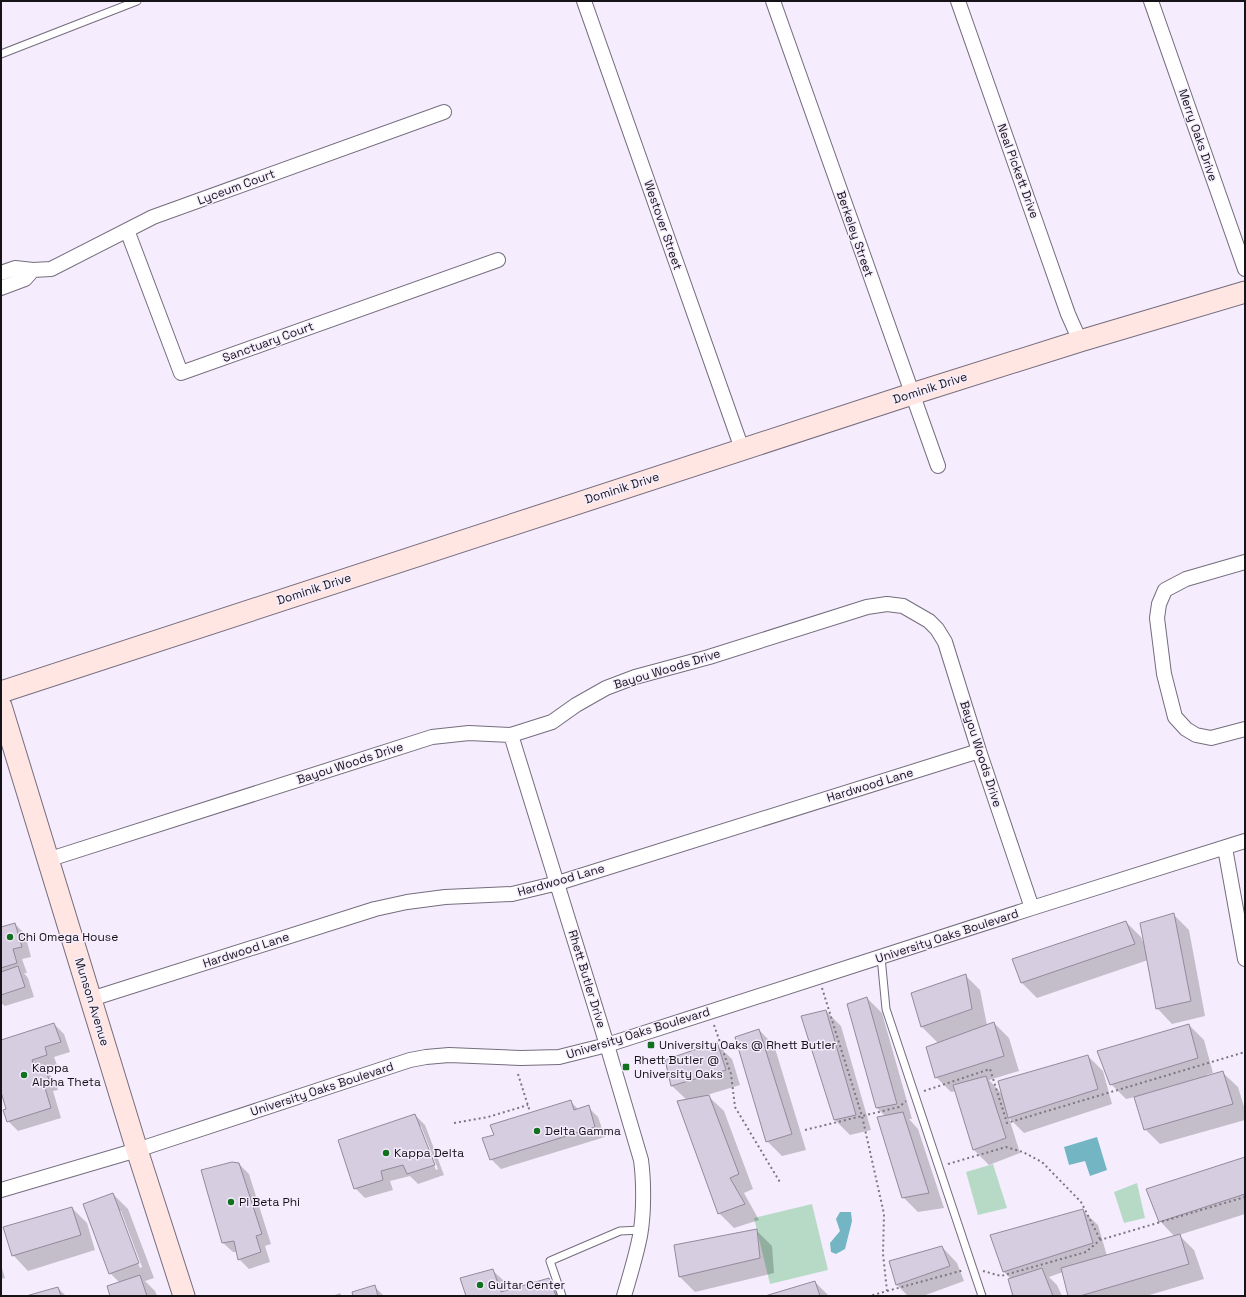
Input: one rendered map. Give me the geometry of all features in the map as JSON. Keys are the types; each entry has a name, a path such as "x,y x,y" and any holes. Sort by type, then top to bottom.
{"street":[{"name":"Westover Street","path":"584,1 742,449"},
{"name":"Berkeley Street","path":"773,1 938,466"},
{"name":"Neal Pickett Drive","path":"958,1 1068,314 1080,341"},
{"name":"Merry Oaks Drive","path":"1151,1 1245,269"},
{"name":"Lyceum Court","path":"1,273 15,268 33,270 51,269 153,217 444,112"},
{"name":"Sanctuary Court","path":"127,230 181,373 498,260"},
{"path":"1,288 25,279 33,270"},
{"name":"Dominik Drive","path":"1,692 912,394 1080,341 1245,292"},
{"path":"1245,562 1186,580 1166,590 1159,604 1157,618 1164,674 1175,717 1186,729 1196,735 1211,738 1245,729"},
{"name":"Bayou Woods Drive","path":"48,860 432,737 469,733 511,735 552,722 576,705 606,688 635,677 709,657 866,607 887,604 903,606 929,621 937,629 945,642 1032,908"},
{"name":"Munson Avenue","path":"1,706 137,1150 184,1296"},
{"name":"Rhett Butler Drive","path":"511,735 558,883 641,1160 643,1218 624,1296"},
{"name":"Hardwood Lane","path":"91,999 375,909 407,902 445,897 512,894 558,883 980,750"},
{"name":"University Oaks Boulevard","path":"1,1190 137,1150 410,1060 449,1055 521,1058 559,1056 607,1045 1245,841"},
{"path":"1225,848 1245,959"}],"lane":[{"path":"1,54 137,1"},
{"path":"881,957 886,1009 982,1296"},
{"path":"562,1296 550,1261 620,1231 641,1230"}],"path":[{"path":"819,977 862,1116 884,1214 883,1254 888,1291"},
{"path":"710,1012 731,1074 735,1107 781,1184"},
{"path":"805,1130 899,1107 915,1094 990,1069 1007,1123 1245,1052"},
{"path":"518,1074 530,1112"},
{"path":"454,1123 488,1117 528,1105"},
{"path":"939,1167 1006,1147 1023,1152 1042,1162 1081,1202 1100,1240"},
{"path":"870,1296 972,1268 1001,1276 1086,1252 1100,1240 1245,1197"}],"green space":[{"path":"993,1164 1007,1208 978,1215 966,1172"},
{"path":"1137,1183 1145,1218 1124,1223 1114,1192"},
{"path":"812,1204 828,1270 770,1284 754,1218"}],"water":[{"path":"1097,1137 1107,1170 1090,1176 1085,1161 1069,1165 1064,1147"},
{"path":"840,1212 851,1212 852,1221 845,1249 836,1254 831,1252 830,1243 840,1231 836,1219"}],"building":[{"path":"1174,913 1191,1001 1156,1009 1140,923"},
{"path":"1126,921 1135,944 1021,983 1012,959"},
{"name":"Chi Omega House","path":"15,923 22,947 13,949 17,963 1,968 1,927"},
{"name":"Chi Omega House","path":"18,966 25,987 1,995 1,972"},
{"path":"966,974 972,1009 921,1027 911,993"},
{"path":"867,997 897,1104 876,1108 847,1004"},
{"path":"826,1010 856,1115 834,1120 801,1016"},
{"path":"994,1022 1004,1056 935,1078 926,1047"},
{"name":"Kappa Alpha Theta","path":"54,1023 61,1042 45,1047 47,1055 32,1060 35,1071 45,1068 49,1080 43,1081 51,1108 7,1122 3,1110 6,1109 1,1092 1,1040"},
{"path":"1189,1024 1198,1058 1110,1085 1097,1051"},
{"path":"759,1029 792,1134 766,1142 735,1037"},
{"path":"717,1042 726,1070 671,1086 665,1060"},
{"path":"1088,1055 1098,1089 1008,1118 998,1081"},
{"path":"1223,1071 1233,1104 1144,1130 1134,1097"},
{"path":"986,1076 1006,1138 973,1150 953,1085"},
{"path":"709,1095 739,1174 730,1178 745,1204 718,1214 677,1101"},
{"name":"Delta Gamma","path":"571,1100 574,1110 589,1105 595,1127 490,1160 482,1138 494,1135 490,1125"},
{"path":"903,1112 929,1193 902,1198 877,1117"},
{"name":"Kappa Delta","path":"415,1114 435,1165 407,1174 403,1165 381,1171 383,1180 354,1189 338,1140"},
{"path":"1245,1157 1245,1194 1159,1222 1146,1189"},
{"name":"Pi Beta Phi","path":"232,1162 239,1163 262,1234 256,1236 261,1252 238,1260 234,1241 222,1243 201,1170"},
{"path":"113,1193 139,1263 109,1274 83,1204"},
{"path":"72,1207 81,1235 12,1256 3,1227"},
{"path":"1083,1209 1093,1243 1003,1272 990,1235"},
{"path":"757,1229 760,1258 679,1277 674,1245"},
{"path":"1180,1234 1189,1264 1080,1296 1068,1296 1061,1268"},
{"path":"942,1246 950,1266 896,1285 889,1261"},
{"path":"1042,1268 1053,1296 1013,1296 1008,1279"},
{"name":"Guitar Center","path":"493,1269 501,1292 549,1278 556,1296 466,1296 460,1278"},
{"path":"140,1275 147,1296 110,1296 107,1286"},
{"path":"815,1281 820,1296 765,1296"},
{"path":"375,1285 378,1296 353,1296 352,1292"},
{"path":"58,1287 61,1296 26,1296"}],"place":[{"name":"Chi Omega House","path":"10,937"},
{"name":"University Oaks @ Rhett Butler","path":"651,1045"},
{"name":"Rhett Butler @ University Oaks","path":"626,1067"},
{"name":"Kappa Alpha Theta","path":"24,1075"},
{"name":"Delta Gamma","path":"537,1131"},
{"name":"Kappa Delta","path":"386,1153"},
{"name":"Pi Beta Phi","path":"231,1202"},
{"name":"Guitar Center","path":"480,1285"}]}
